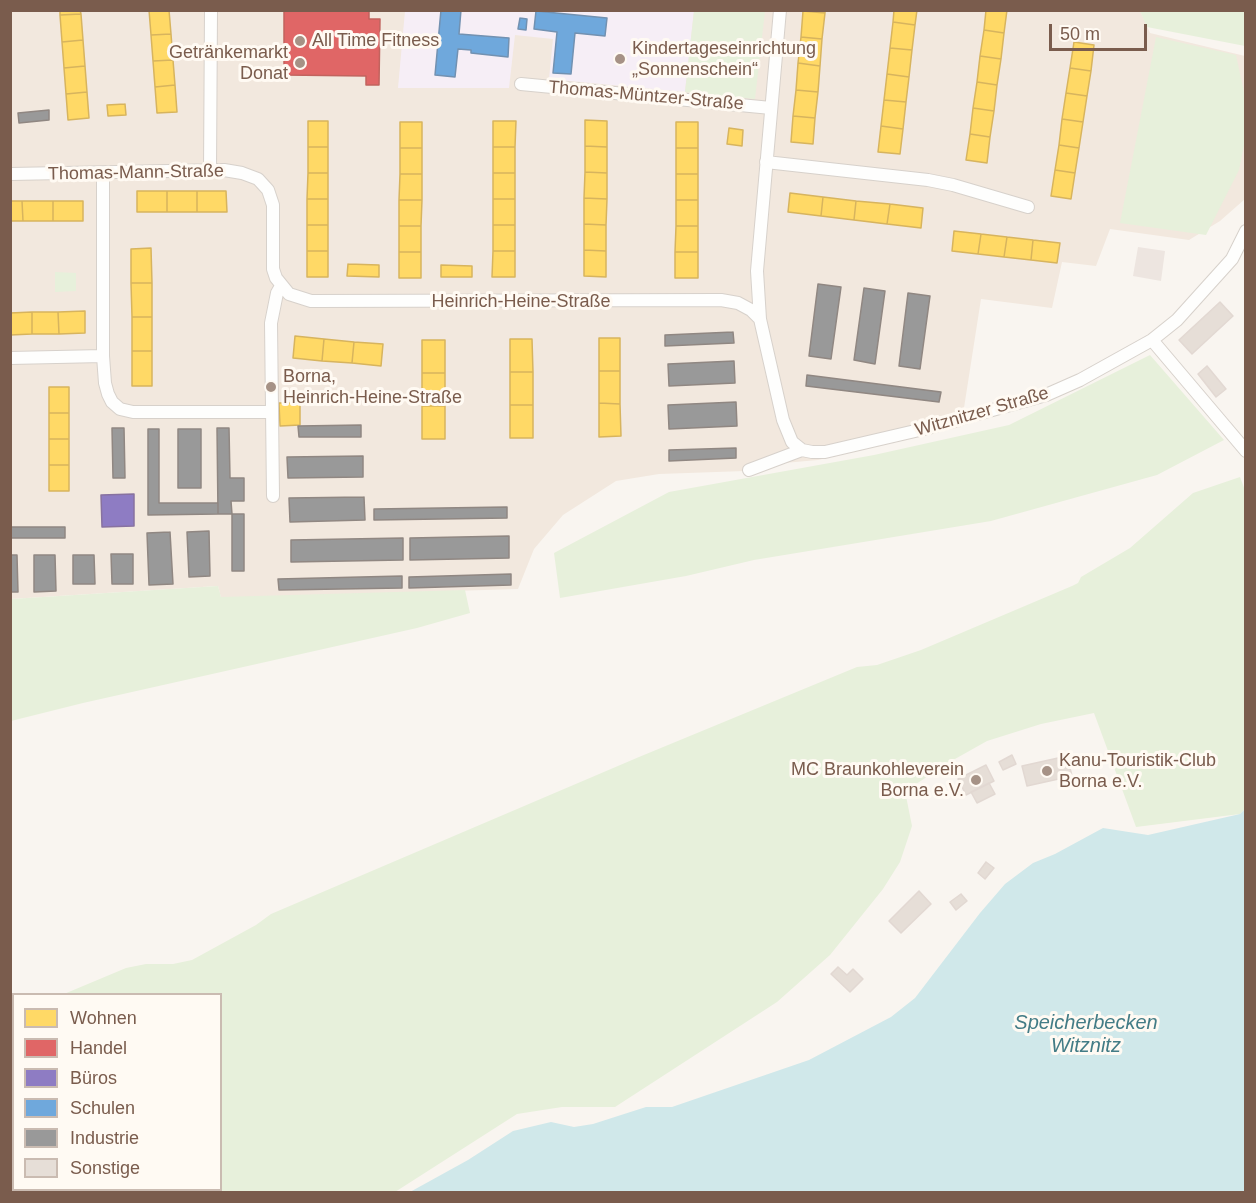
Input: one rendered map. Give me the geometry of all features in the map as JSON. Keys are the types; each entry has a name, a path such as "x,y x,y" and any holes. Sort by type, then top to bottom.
{"street":[{"path":"210,171 211,10"},
{"path":"780,10 757,271 760,319 783,420 792,442 802,450"},
{"name":"Thomas-Müntzer-Straße","path":"521,84 771,108"},
{"path":"766,162 945,183 1028,207"},
{"name":"Thomas-Mann-Straße","path":"10,174 210,171 242,173 258,179 268,190 273,205 273,269 281,286"},
{"path":"103,174 103,356 108,394 120,409 133,412 272,412"},
{"name":"Witznitzer Straße","path":"749,470 802,450 825,452 928,428 1046,394 1080,380 1152,340 1177,320 1232,259 1245,231"},
{"path":"273,496 271,323 277,293 281,286"},
{"name":"Heinrich-Heine-Straße","path":"281,286 289,294 311,301 721,300 738,303 751,310 760,319"},
{"path":"1152,340 1245,451"},
{"path":"10,358 103,356"}],"shaded area":[{"path":"1140,10 1150,33 1245,56 1245,199 1220,221 1189,240 1110,229 1096,266 1062,262 1052,308 981,299 961,427 818,460 784,463 745,471 659,474 616,481 563,515 534,549 518,589 221,598 218,586 11,599 11,11"},
{"path":"405,11 694,11 685,92 549,79 553,39 515,35 509,88 398,88"},
{"path":"1138,247 1165,251 1161,281 1133,276"}],"green space":[{"path":"694,11 765,11 755,99 685,92"},
{"path":"1140,11 1245,11 1245,46 1147,27"},
{"path":"1156,37 1236,55 1245,97 1245,140 1239,170 1206,235 1120,223"},
{"path":"55,272 76,273 76,291 55,292"},
{"path":"1150,355 1224,440 1157,475 991,521 754,560 686,576 560,598 554,553 669,492 874,455 1009,425"},
{"path":"1240,477 1246,493 1245,809 1240,814 1136,827 1094,713 1041,724 987,741 905,791 912,826 900,862 883,889 830,955 777,1002 615,1107 562,1107 517,1114 395,1192 11,1192 10,1021 12,1020 12,1191 222,1191 222,993 66,993 126,968 192,960 256,925 271,914 639,757 857,667 877,665 921,650 1072,586 1078,583 1081,577 1130,548 1193,493"},
{"path":"218,586 221,597 465,590 470,613 417,628 11,721 11,599"}],"water":[{"name":"Speicherbecken Witznitz","path":"1245,809 1245,1192 410,1192 468,1160 513,1131 551,1122 574,1127 593,1124 646,1107 672,1107 809,1060 891,1017 915,998 1005,884 1033,863 1103,828 1148,835 1240,814"}],"building: Wohnen":[{"path":"60,10 80,10 81,14 60,15"},
{"path":"149,10 169,10 171,34 151,35"},
{"path":"803,10 825,10 825,13"},
{"path":"894,10 917,10 915,25 893,22"},
{"path":"986,10 1007,10 1004,33 984,30"},
{"path":"803,11 825,13 822,39 801,37"},
{"path":"81,14 83,40 62,42 60,15"},
{"path":"893,22 915,25 912,50 890,48"},
{"path":"984,30 1004,33 1001,59 980,56"},
{"path":"171,34 173,60 153,61 151,35"},
{"path":"801,37 822,39 820,66 798,63"},
{"path":"83,40 85,66 64,68 62,42"},
{"path":"1074,42 1094,45 1091,71 1070,68"},
{"path":"890,48 912,50 909,77 887,74"},
{"path":"980,56 1001,59 997,85 977,82"},
{"path":"173,60 175,85 155,87 153,61"},
{"path":"798,63 820,66 818,92 796,90"},
{"path":"85,66 87,92 66,94 64,68"},
{"path":"1070,68 1091,71 1087,96 1066,93"},
{"path":"887,74 909,77 906,102 884,100"},
{"path":"977,82 997,85 994,111 973,108"},
{"path":"175,85 177,112 157,113 155,87"},
{"path":"796,90 818,92 815,118 793,116"},
{"path":"87,92 89,118 68,120 66,94"},
{"path":"1066,93 1087,96 1083,122 1062,119"},
{"path":"884,100 906,102 903,129 881,126"},
{"path":"125,104 126,115 108,116 107,105"},
{"path":"973,108 994,111 990,137 970,134"},
{"path":"793,116 815,118 813,144 791,142"},
{"path":"1062,119 1083,122 1079,148 1059,145"},
{"path":"585,120 607,121 607,147 585,146"},
{"path":"308,121 328,121 328,147 308,147"},
{"path":"493,121 516,121 515,147 493,147"},
{"path":"400,122 422,122 422,148 400,148"},
{"path":"676,122 698,122 698,148 676,148"},
{"path":"881,126 903,129 900,154 878,152"},
{"path":"729,128 743,130 742,146 727,144"},
{"path":"970,134 990,137 987,163 966,160"},
{"path":"1059,145 1079,148 1075,173 1055,170"},
{"path":"585,146 607,147 607,173 585,172"},
{"path":"308,147 328,147 328,173 308,173"},
{"path":"493,147 515,147 515,173 493,173"},
{"path":"400,148 422,148 422,174 400,174"},
{"path":"676,148 698,148 698,174 676,174"},
{"path":"1055,170 1075,173 1071,199 1051,196"},
{"path":"585,172 607,173 607,199 584,198"},
{"path":"308,173 328,173 328,199 307,199"},
{"path":"493,173 515,173 515,199 493,199"},
{"path":"400,174 422,174 422,200 399,200"},
{"path":"676,174 698,174 698,200 676,200"},
{"path":"137,191 167,191 167,212 137,212"},
{"path":"167,191 197,191 197,212 167,212"},
{"path":"197,191 226,191 227,212 197,212"},
{"path":"790,193 823,197 821,216 788,212"},
{"path":"823,197 856,201 854,220 821,216"},
{"path":"584,198 607,199 606,225 584,224"},
{"path":"307,199 328,199 328,225 307,225"},
{"path":"493,199 515,199 515,225 493,225"},
{"path":"399,200 422,200 421,226 399,226"},
{"path":"676,200 698,200 698,226 676,226"},
{"path":"10,201 22,201 23,221 10,221"},
{"path":"22,201 53,201 53,221 23,221"},
{"path":"53,201 83,201 83,221 53,221"},
{"path":"856,201 890,204 887,224 854,220"},
{"path":"890,204 923,208 921,228 887,224"},
{"path":"584,224 606,225 606,251 584,250"},
{"path":"307,225 328,225 328,251 307,251"},
{"path":"493,225 515,225 515,251 493,251"},
{"path":"399,226 421,226 421,252 399,252"},
{"path":"676,226 698,226 698,252 675,252"},
{"path":"954,231 981,234 978,254 952,251"},
{"path":"981,234 1007,237 1004,257 978,254"},
{"path":"1007,237 1033,240 1031,260 1004,257"},
{"path":"1033,240 1060,243 1057,263 1031,260"},
{"path":"151,248 152,283 131,283 131,249"},
{"path":"584,250 606,251 606,277 584,276"},
{"path":"307,251 328,251 328,277 307,277"},
{"path":"493,251 515,251 515,277 492,277"},
{"path":"399,252 421,252 421,278 399,278"},
{"path":"675,252 698,252 698,278 675,278"},
{"path":"348,264 379,265 379,277 347,276"},
{"path":"441,265 472,266 472,277 441,277"},
{"path":"131,283 152,283 152,317 132,317"},
{"path":"85,311 85,333 59,334 58,312"},
{"path":"32,312 32,334 10,335 10,313"},
{"path":"32,312 58,312 59,334 32,334"},
{"path":"132,317 152,317 152,351 132,351"},
{"path":"295,336 324,339 322,361 293,358"},
{"path":"599,338 620,338 620,371 599,371"},
{"path":"324,339 354,342 352,363 322,361"},
{"path":"510,339 532,339 533,372 510,372"},
{"path":"422,340 445,340 445,373 422,373"},
{"path":"354,342 383,344 381,366 352,363"},
{"path":"132,351 152,351 152,386 132,386"},
{"path":"599,371 620,371 620,404 599,403"},
{"path":"510,372 533,372 533,405 510,405"},
{"path":"422,373 445,373 445,406 422,406"},
{"path":"49,387 69,387 69,413 49,413"},
{"path":"279,403 300,403 300,425 280,426"},
{"path":"599,403 620,404 621,436 599,437"},
{"path":"510,405 533,405 533,438 510,438"},
{"path":"422,406 445,406 445,439 422,439"},
{"path":"49,413 69,413 69,439 49,439"},
{"path":"49,439 69,439 69,465 49,465"},
{"path":"49,465 69,465 69,491 49,491"}],"building: Handel":[{"path":"284,10 369,10 369,19 380,19 379,85 366,85 366,76 284,75"}],"building: Büros":[{"path":"134,494 134,526 102,527 101,495"}],"building: Schulen":[{"path":"441,10 461,10 459,34 509,38 508,57 471,53 471,50 458,49 455,77 435,75"},
{"path":"536,11 607,18 605,36 575,33 571,74 553,73 557,32 534,29"},
{"path":"520,18 527,19 526,30 518,29"}],"building: Industrie":[{"path":"49,110 49,120 19,123 18,113"},
{"path":"818,284 841,287 831,359 809,356"},
{"path":"864,288 885,291 875,364 854,360"},
{"path":"908,293 930,296 920,369 899,366"},
{"path":"733,332 734,343 665,346 665,335"},
{"path":"734,361 735,383 669,386 668,364"},
{"path":"807,375 941,392 939,402 806,386"},
{"path":"736,402 737,426 669,429 668,405"},
{"path":"361,425 361,437 299,437 298,426"},
{"path":"112,428 124,428 125,478 113,478"},
{"path":"217,428 229,428 230,478 244,478 244,501 231,501 232,514 218,514"},
{"path":"148,429 159,429 159,503 218,503 218,514 148,515"},
{"path":"178,429 201,429 201,488 178,488"},
{"path":"736,448 736,458 669,461 669,450"},
{"path":"363,456 363,477 288,478 287,457"},
{"path":"364,497 365,520 290,522 289,498"},
{"path":"507,507 507,518 374,520 374,509"},
{"path":"232,514 244,514 244,571 232,571"},
{"path":"10,527 65,527 65,538 10,538"},
{"path":"209,531 210,576 189,577 187,532"},
{"path":"170,532 173,584 149,585 147,533"},
{"path":"509,536 509,558 410,560 410,538"},
{"path":"403,538 403,560 291,562 291,540"},
{"path":"111,554 133,554 133,584 112,584"},
{"path":"10,555 17,555 18,592 10,592"},
{"path":"34,555 55,555 56,591 34,592"},
{"path":"73,555 94,555 95,584 73,584"},
{"path":"511,574 511,585 409,588 409,577"},
{"path":"402,576 402,588 279,590 278,579"}],"building: Sonstige":[{"path":"1220,302 1233,316 1192,354 1179,340"},
{"path":"1207,366 1226,389 1216,397 1198,374"},
{"path":"1012,755 1016,764 1003,770 999,762"},
{"name":"Kanu-Touristik-Club Borna e.V.","path":"1067,756 1072,776 1027,786 1022,766"},
{"name":"MC Braunkohleverein Borna e.V.","path":"986,765 994,781 966,795 958,779"},
{"path":"989,783 995,794 977,803 971,792"},
{"path":"986,862 994,868 985,879 978,873"},
{"path":"919,891 931,904 901,933 889,921"},
{"path":"961,894 967,901 956,910 950,902"},
{"path":"838,967 847,975 853,969 863,979 850,992 831,974"}],"place":[{"name":"All Time Fitness","path":"300,41"},
{"name":"Kindertageseinrichtung „Sonnenschein“","path":"620,59"},
{"name":"Getränkemarkt Donat","path":"300,63"},
{"name":"Borna, Heinrich-Heine-Straße","path":"271,387"},
{"name":"Kanu-Touristik-Club Borna e.V.","path":"1047,771"},
{"name":"MC Braunkohleverein Borna e.V.","path":"976,780"}]}
